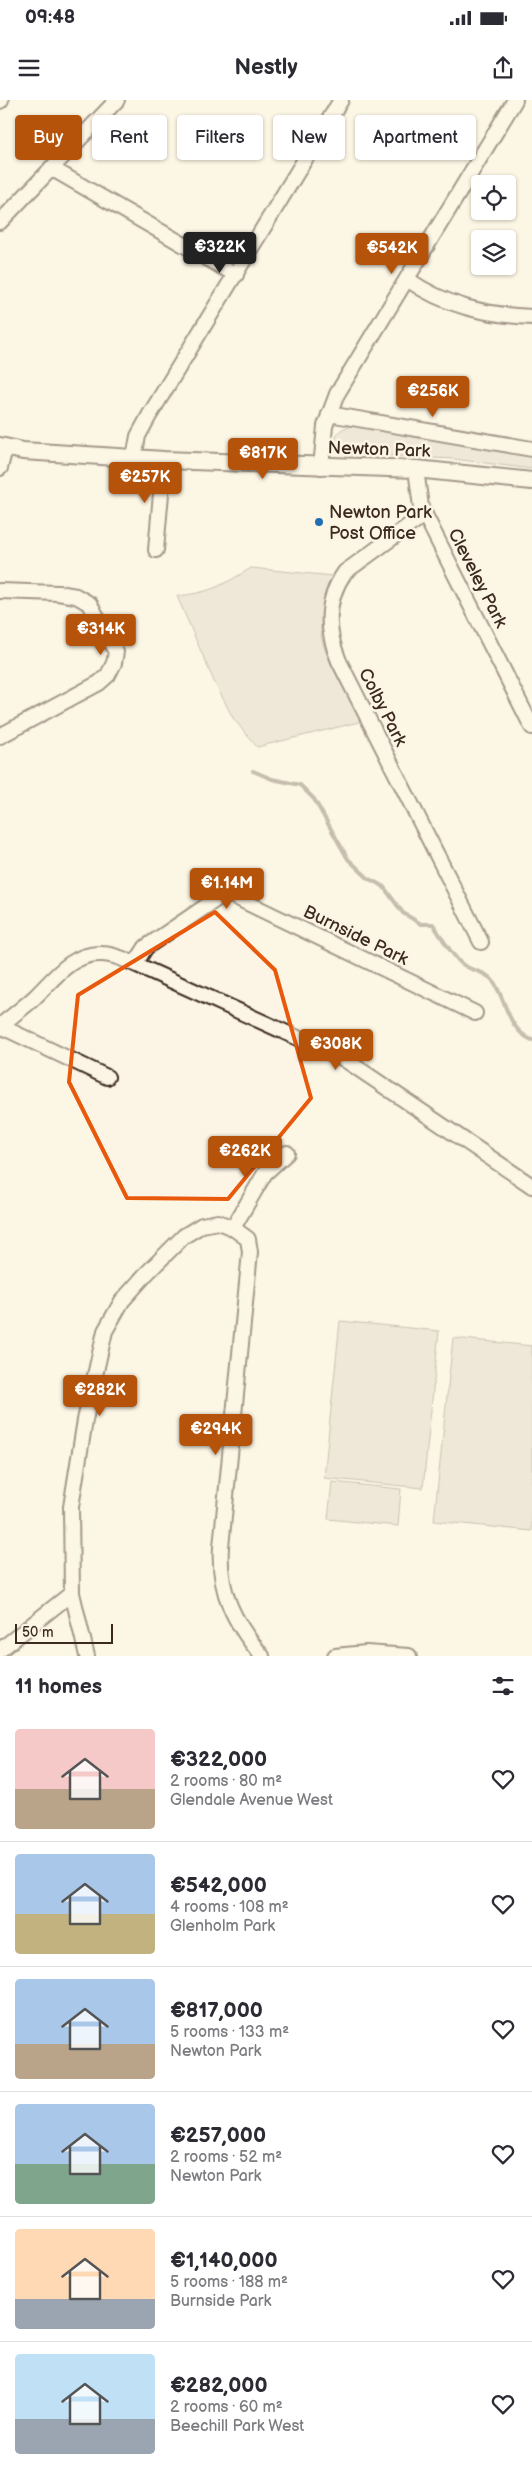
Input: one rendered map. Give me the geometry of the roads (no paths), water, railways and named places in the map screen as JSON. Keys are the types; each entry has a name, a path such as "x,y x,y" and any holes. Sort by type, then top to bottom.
{"street":[{"path":"0,222 118,100"},
{"path":"134,458 138,436 149,416 341,100"},
{"path":"321,467 322,439 329,414 338,394 515,100"},
{"path":"51,168 236,275"},
{"path":"407,279 445,301 468,310 532,317"},
{"path":"329,414 532,449"},
{"path":"0,468 3,447"},
{"name":"Newton Park","path":"3,447 164,460 416,469 532,481"},
{"path":"156,550 164,460"},
{"name":"Cleveley Park","path":"416,469 418,494 424,514 532,727"},
{"name":"Colby Park","path":"424,514 345,572 336,584 332,597 329,632 339,661 481,942"},
{"path":"0,591 58,593 83,600 90,604 116,652 114,663 108,675 98,683 0,736"},
{"name":"Burnside Park","path":"135,964 146,947 218,898 227,895 475,1013"},
{"path":"107,1077 1,1026 36,996 59,971 73,961 101,953 135,964 344,1059 532,1186"},
{"path":"232,1228 265,1173 287,1154"},
{"path":"87,1656 72,1593 71,1507 85,1420 105,1331 122,1301 184,1236 202,1225 218,1222 232,1228 248,1239 250,1252 220,1566 226,1597 243,1632 262,1656"},
{"path":"0,1650 72,1593"},
{"path":"335,1656 366,1652 410,1656"}],"waterway":[{"path":"253,771 272,779 300,785 314,799 348,859 369,879 383,886 403,913 421,924 433,924 458,961 490,978 498,989 512,1022 517,1029 532,1040"}],"place":[{"name":"Newton Park Post Office","path":"319,522"}]}
